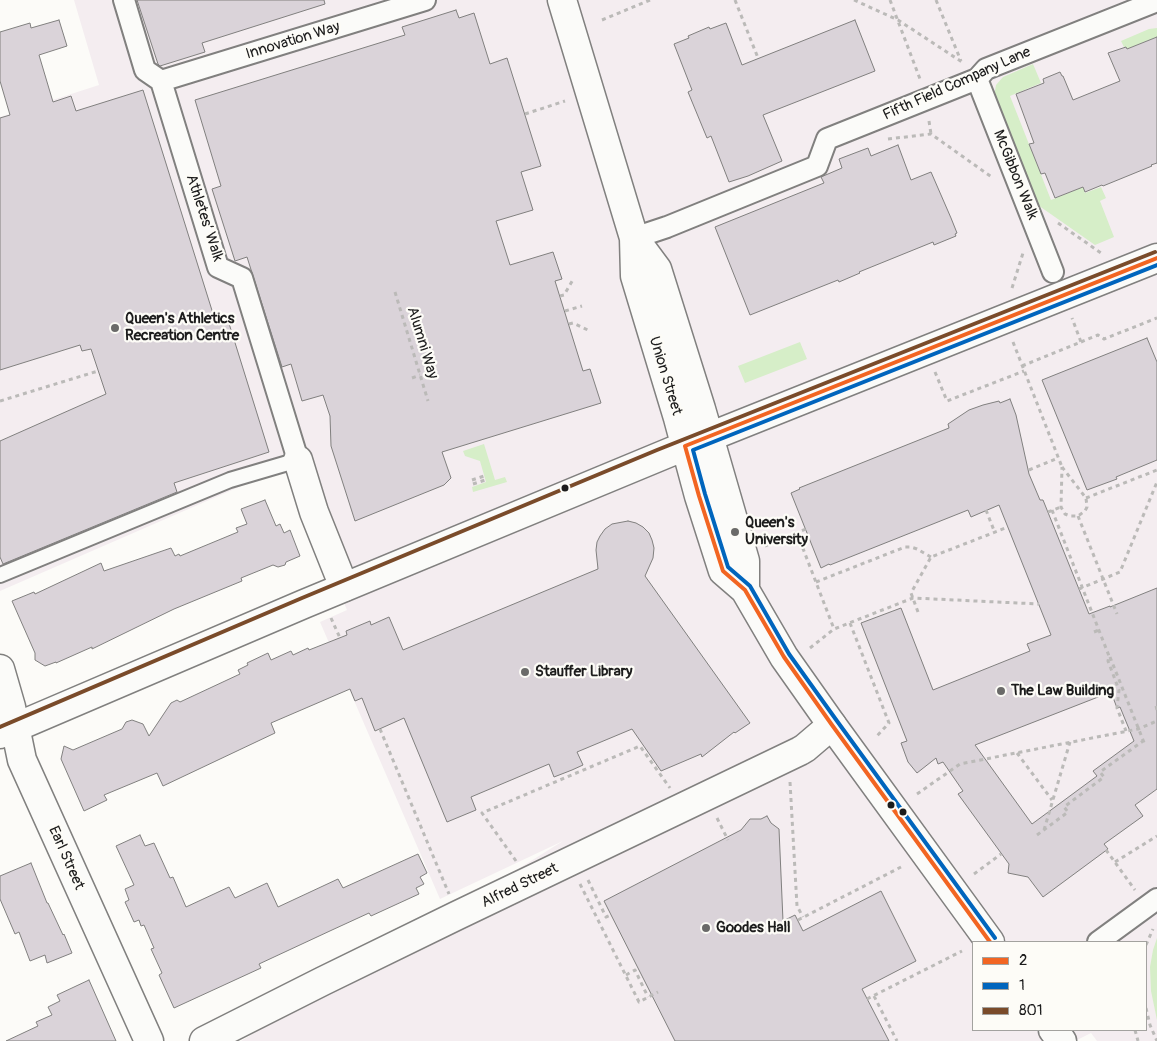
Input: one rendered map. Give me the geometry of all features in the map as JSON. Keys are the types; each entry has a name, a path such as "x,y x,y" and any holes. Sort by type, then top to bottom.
{"main road":[{"name":"Union Street","path":"562,0 634,238 657,269 697,441 745,561 745,590 784,657 989,941"},
{"path":"8,731 344,587 697,441 1157,258"},
{"path":"298,460 314,512 344,587"},
{"name":"Earl Street","path":"0,669 11,707 8,731 149,1041"},
{"name":"Alfred Street","path":"204,1041 448,920 800,751 832,725"},
{"path":"1054,1031 1062,1041"}],"street":[{"path":"124,0 145,70 161,81"},
{"name":"Innovation Way","path":"161,81 425,0"},
{"name":"Fifth Field Company Lane","path":"634,238 667,227 817,166 827,139 977,79 986,69 1157,1"},
{"name":"McGibbon Walk","path":"977,79 1053,272"},
{"name":"Athletes’ Walk","path":"161,81 218,267 242,278 298,460"},
{"path":"1099,941 1152,903"}],"lane":[{"path":"0,575 230,480 298,460"}],"path":[{"path":"602,20 650,0"},
{"path":"735,0 758,58"},
{"path":"854,0 898,20 939,47"},
{"path":"890,0 927,99"},
{"path":"936,0 961,62"},
{"path":"525,114 565,101"},
{"path":"560,296 564,295 574,278"},
{"name":"Alumni Way","path":"395,292 428,400"},
{"path":"565,311 582,306"},
{"path":"1072,318 1081,342"},
{"path":"1022,366 1081,342 1098,336 1104,339 1157,318"},
{"path":"569,324 573,323 590,331"},
{"path":"1012,342 1062,467 1086,498 1087,507 1078,516 1066,514 1061,507 1062,467"},
{"path":"0,401 98,371"},
{"path":"935,372 947,401 1024,371"},
{"path":"412,378 420,375"},
{"path":"1029,470 1058,458"},
{"path":"1086,498 1157,470"},
{"path":"472,482 485,478"},
{"path":"1080,588 1120,572 1157,482"},
{"path":"1037,835 1068,812 1064,807 1104,777 1100,772 1144,743 1050,511 1061,507"},
{"path":"986,510 995,532"},
{"path":"1078,516 1117,614"},
{"path":"918,612 911,593 931,557 1008,527"},
{"path":"762,547 806,529"},
{"path":"796,533 834,629"},
{"path":"816,582 905,547 917,549 931,557"},
{"path":"810,648 834,629 913,598 1039,604"},
{"path":"329,613 340,638"},
{"path":"850,623 889,723 876,738"},
{"path":"1094,632 1099,630"},
{"path":"1110,656 1108,661 1119,690 1117,708 1126,731"},
{"path":"917,794 960,764 1138,729 1157,721"},
{"path":"380,729 451,899"},
{"path":"1044,830 1070,742"},
{"path":"511,854 482,813 640,746 663,779"},
{"path":"1017,753 1052,801"},
{"path":"790,777 797,906 803,917"},
{"path":"715,814 728,840"},
{"path":"1115,862 1157,836"},
{"path":"1106,850 1152,903"},
{"path":"974,874 1001,854"},
{"path":"798,920 901,867"},
{"path":"587,878 606,917 611,914"},
{"path":"579,882 639,1002 658,992"},
{"path":"1147,943 1157,925"},
{"path":"868,999 962,951"},
{"path":"626,974 635,970 648,997"},
{"path":"874,996 897,1041"},
{"path":"1147,1012 1157,1041"}],"shaded area":[{"name":"Queen's University","path":"74,0 1157,0 1157,1041 1097,1041 1091,1033 1075,1041 241,1041 563,841 440,899 320,622 347,610 285,467 0,591 0,117 99,85"}],"green space":[{"path":"1157,28 1157,37 1127,49 1121,41 1149,29"},
{"path":"1033,64 1041,83 1010,96 1051,200 1083,187 1085,193 1101,187 1106,198 1100,201 1114,237 1095,245 1035,203 994,96 996,85 1003,77"},
{"path":"800,342 807,359 745,383 738,366"},
{"path":"484,444 495,480 505,477 507,482 473,492 472,487 486,482 480,461 465,456 463,451"},
{"path":"1157,938 1157,1020 1151,991 1150,967"}],"building":[{"path":"137,0 324,0 325,4 202,43 205,52 160,66"},
{"path":"456,10 459,18 474,13 490,64 507,58 541,166 521,172 533,210 496,221 510,265 553,252 562,279 555,281 583,371 590,369 601,403 442,452 451,478 444,485 355,521 331,446 330,416 323,395 302,401 291,364 282,367 247,257 235,261 212,189 221,186 195,100 405,35 402,27"},
{"name":"Queen's Athletics Recreation Centre","path":"59,20 67,46 39,55 53,102 71,96 76,111 143,90 215,320 227,317 269,452 174,483 177,492 3,564 0,557 0,441 106,394 91,349 82,351 80,345 0,370 0,118 10,115 0,81 0,32 30,23 31,28"},
{"path":"855,20 875,71 763,115 782,161 729,182 711,136 707,138 688,92 692,90 674,44 709,27 710,29 726,23 742,65"},
{"path":"1157,37 1157,163 1103,186 1085,192 1083,187 1055,198 1045,173 1041,174 1029,144 1034,143 1016,94 1044,83 1043,79 1060,72 1073,100 1120,81 1108,53 1126,47 1127,49"},
{"path":"898,145 911,180 931,172 957,233 955,234 956,236 934,245 933,242 839,282 838,280 750,315 715,227 824,183 821,177 842,168 839,159 868,148 871,156"},
{"path":"1147,338 1157,362 1157,460 1116,477 1117,479 1087,490 1042,380"},
{"path":"1010,399 1016,415 1029,474 1040,500 1043,500 1089,614 1157,588 1157,789 1135,805 1143,816 1104,844 1108,849 1043,897 1028,877 1008,873 1009,864 958,794 963,791 943,762 938,764 936,758 917,773 908,762 901,743 907,741 861,623 901,608 933,690 1030,651 1027,644 1051,635 999,505 971,517 968,510 821,568 791,493 799,488 949,428 948,424 969,410 999,401 1000,403","holes":["1111,692 1117,708 1120,707 1134,741 1093,771 1097,776 1032,824 975,745"]},
{"path":"265,500 276,526 280,524 284,533 290,530 300,556 286,562 285,565 278,567 273,565 241,578 242,581 174,609 92,649 92,647 45,666 35,660 35,653 12,601 34,592 35,594 101,563 104,571 171,548 175,556 179,554 180,556 238,532 236,528 247,524 241,509"},
{"name":"Stauffer Library","path":"628,521 643,527 649,533 652,540 654,548 653,558 645,576 750,723 734,732 702,757 701,754 661,771 632,729 577,752 583,765 572,770 554,777 549,764 471,797 476,810 447,822 404,718 375,731 362,698 355,701 350,689 271,723 275,733 163,786 157,773 104,795 107,800 84,811 61,759 64,746 73,750 122,729 126,722 132,720 143,724 149,736 171,703 177,700 180,702 240,674 238,670 248,665 247,663 268,653 271,660 291,651 293,655 308,648 309,650 347,635 346,631 370,621 371,625 389,617 403,650 598,569 596,550 600,536 612,524"},
{"name":"Goodes Hall","path":"767,816 771,823 779,829 783,921 795,915 803,931 881,891 916,961 862,989 889,1041 675,1041 604,901 741,830 750,819 761,819"},
{"path":"140,835 145,846 154,843 170,878 173,877 186,907 229,887 235,898 267,883 278,907 338,879 343,888 418,854 427,873 420,877 424,884 416,888 419,894 371,916 369,913 332,930 259,964 261,968 174,1008 159,975 162,973 151,949 154,948 144,925 141,926 139,920 134,922 125,902 129,900 125,889 134,885 116,846"},
{"path":"31,863 47,903 72,953 47,963 45,955 30,961 19,932 15,934 0,899 0,876"},
{"path":"89,980 116,1041 6,1041 38,1026 36,1022 52,1015 48,1007 60,1001 57,995"}],"transit line":[{"name":"801","path":"0,727 302,598 657,450 1155,252"},
{"name":"2","path":"989,941 784,657 745,590 723,571 685,446 1157,258"},
{"name":"1","path":"995,938 789,654 750,586 728,567 693,450 1157,265"}],"place":[{"name":"Queen's Athletics Recreation Centre","path":"115,328"},
{"name":"Queen's University","path":"735,532"},
{"name":"Stauffer Library","path":"525,672"},
{"name":"The Law Building","path":"1001,691"},
{"name":"Goodes Hall","path":"706,928"}]}
